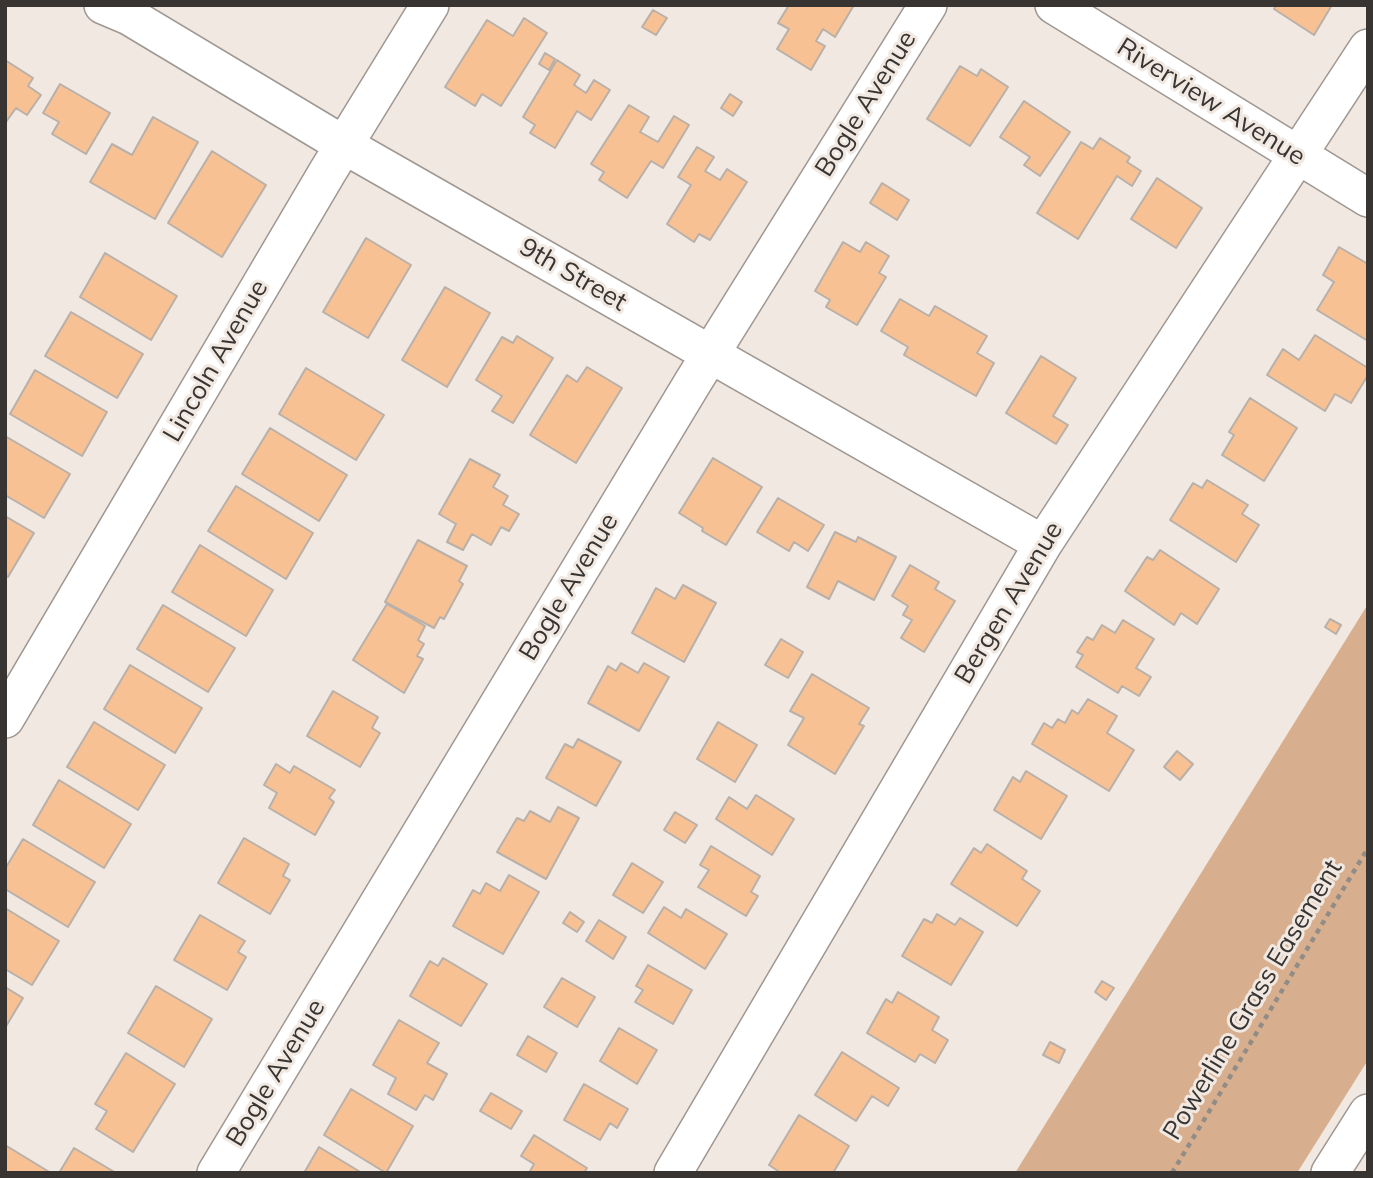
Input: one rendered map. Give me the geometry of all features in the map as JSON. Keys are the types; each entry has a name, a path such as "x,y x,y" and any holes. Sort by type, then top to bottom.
{"street":[{"name":"9th Street","path":"103,5 129,16 344,145 1044,544"},
{"name":"Lincoln Avenue","path":"5,719 344,145 430,5"},
{"name":"Bogle Avenue","path":"216,1173 711,353 928,5"},
{"name":"Riverview Avenue","path":"1054,5 1368,198"},
{"name":"Bergen Avenue","path":"673,1173 1044,544 1368,48"},
{"path":"1331,1173 1368,1113"}],"path":[{"name":"Powerline Grass Easement","path":"1172,1173 1368,848"}],"shaded area":[{"path":"1368,604 1368,1060 1297,1173 1015,1173"}],"building":[{"path":"789,5 854,5 835,37 823,29 816,41 825,46 811,70 777,49 789,29 778,23"},
{"path":"1276,5 1332,5 1314,35 1274,9"},
{"path":"653,10 667,18 656,35 642,27"},
{"path":"524,18 547,33 501,106 482,94 475,106 445,87 487,20 513,36"},
{"path":"545,53 555,59 549,70 539,64"},
{"path":"5,60 33,78 28,86 41,95 27,115 16,108 6,122"},
{"path":"557,60 580,75 574,85 586,93 594,80 610,90 591,120 577,111 555,148 530,133 535,125 523,117"},
{"path":"960,66 977,76 981,69 1008,87 970,146 927,119"},
{"path":"60,84 110,113 86,154 52,134 59,122 43,113"},
{"path":"730,94 742,102 733,116 721,108"},
{"path":"1024,101 1070,132 1040,176 1024,165 1030,157 1000,137"},
{"path":"629,105 649,117 640,132 658,142 674,116 689,125 663,168 651,161 627,198 599,180 604,172 591,164"},
{"path":"153,117 198,142 155,219 90,182 112,144 132,155"},
{"path":"1100,138 1130,157 1127,162 1141,171 1132,186 1117,176 1078,239 1037,213 1081,142 1093,149"},
{"path":"697,147 714,157 705,171 720,180 727,169 747,182 710,240 699,234 694,242 667,224 691,185 678,177"},
{"path":"212,151 266,185 222,257 168,223"},
{"path":"1157,178 1202,208 1176,248 1131,219"},
{"path":"882,183 909,200 897,220 870,203"},
{"path":"366,238 411,265 368,338 323,312"},
{"path":"843,242 860,252 866,242 889,256 879,273 886,277 857,325 826,307 830,300 815,291"},
{"path":"1339,247 1368,264 1368,341 1317,310 1334,282 1323,275"},
{"path":"105,253 177,296 151,340 80,297"},
{"path":"445,287 490,313 447,387 402,360"},
{"path":"900,299 929,316 935,306 987,336 977,353 994,363 976,396 904,355 908,347 881,331"},
{"path":"71,312 143,354 117,398 45,356"},
{"path":"1315,335 1368,368 1368,375 1351,403 1335,394 1325,411 1267,375 1283,349 1299,360"},
{"path":"517,336 553,358 513,423 492,411 502,396 476,380 502,337 513,343"},
{"path":"1041,356 1076,378 1053,416 1068,425 1056,444 1006,413"},
{"path":"587,367 622,388 576,463 530,435 567,375 577,382"},
{"path":"306,368 384,415 356,460 279,414"},
{"path":"35,370 107,412 82,456 10,414"},
{"path":"1250,398 1297,428 1264,481 1222,455 1234,435 1229,432"},
{"path":"270,428 347,475 319,521 242,474"},
{"path":"5,436 70,474 44,518 5,495"},
{"path":"713,458 762,487 726,545 679,513"},
{"path":"470,459 500,475 493,487 508,496 503,505 519,514 509,531 501,527 491,545 472,534 463,550 447,542 456,524 439,514"},
{"path":"1207,480 1248,505 1242,514 1259,525 1236,562 1170,520 1193,483 1202,488"},
{"path":"236,486 313,533 286,579 208,531"},
{"path":"778,498 824,525 808,551 794,542 789,551 757,532"},
{"path":"5,516 34,533 8,577 5,575"},
{"path":"835,532 856,542 858,537 896,557 874,600 838,581 829,599 807,587"},
{"path":"418,540 467,566 459,581 463,584 444,619 440,617 434,628 385,602"},
{"path":"200,545 273,590 246,636 172,592"},
{"path":"1160,550 1219,589 1197,624 1181,613 1174,625 1125,591 1147,557 1153,560"},
{"path":"910,565 939,582 935,589 955,601 924,652 901,638 912,620 903,615 908,606 892,596"},
{"path":"683,585 716,603 684,662 632,633 656,588 675,599"},
{"path":"387,604 425,626 418,640 424,644 417,656 423,659 404,693 353,660"},
{"path":"163,605 235,648 208,692 137,649"},
{"path":"1330,619 1341,625 1336,634 1325,627"},
{"path":"1123,620 1154,639 1136,668 1151,677 1139,696 1122,686 1118,693 1076,667 1083,655 1077,652 1087,637 1093,640 1102,625 1115,633"},
{"path":"781,639 803,652 788,678 765,665"},
{"path":"621,663 638,673 644,663 669,677 639,731 588,703 608,666 616,671"},
{"path":"130,665 202,708 175,753 104,709"},
{"path":"812,674 869,708 859,724 864,726 835,774 788,745 804,718 790,711"},
{"path":"333,691 378,717 372,728 380,733 360,767 307,736"},
{"path":"1088,699 1117,716 1107,733 1134,750 1109,791 1032,744 1044,723 1052,728 1058,719 1065,723 1072,710 1078,714"},
{"path":"94,722 165,765 138,810 67,767"},
{"path":"718,722 757,745 735,782 697,759"},
{"path":"578,739 621,762 596,806 546,778 565,744 573,748"},
{"path":"1177,751 1193,764 1180,780 1164,767"},
{"path":"276,764 290,773 294,766 335,790 329,798 334,802 315,835 269,808 277,793 264,785"},
{"path":"1026,771 1067,796 1041,839 994,810 1013,777 1020,782"},
{"path":"59,780 131,824 104,868 33,825"},
{"path":"756,795 794,819 772,855 716,819 729,797 747,809"},
{"path":"558,807 579,818 546,879 497,852 517,818 524,821 530,811 550,822"},
{"path":"675,812 697,825 685,843 664,830"},
{"path":"244,838 289,864 283,876 290,880 270,914 218,883"},
{"path":"23,839 95,882 68,927 5,889 5,869"},
{"path":"987,844 1027,871 1022,879 1040,891 1017,926 951,884 974,848 981,853"},
{"path":"711,846 760,876 751,892 758,896 746,916 698,887 709,870 700,865"},
{"path":"632,863 663,882 643,913 613,895"},
{"path":"509,875 539,892 503,954 453,926 473,890 480,894 486,883 500,891"},
{"path":"664,907 681,918 686,909 727,934 705,969 648,933"},
{"path":"5,908 59,941 32,985 5,969"},
{"path":"570,912 584,922 577,932 563,923"},
{"path":"937,914 955,925 960,918 983,932 951,985 902,956 924,919 932,923"},
{"path":"200,915 245,941 238,952 246,957 227,990 174,960"},
{"path":"599,920 626,937 613,959 586,941"},
{"path":"443,958 487,984 461,1026 410,996 430,961 438,966"},
{"path":"648,965 692,990 673,1024 635,1002 643,990 636,986"},
{"path":"562,978 595,997 577,1027 544,1007"},
{"path":"1102,981 1114,988 1106,1000 1095,992"},
{"path":"156,986 212,1019 184,1067 128,1033"},
{"path":"5,987 23,998 5,1028"},
{"path":"898,992 939,1017 932,1030 948,1040 935,1063 920,1054 915,1062 867,1033 886,999 892,1003"},
{"path":"399,1020 439,1043 427,1063 447,1074 433,1100 425,1095 416,1110 388,1094 396,1078 373,1065"},
{"path":"619,1028 657,1050 637,1084 600,1061"},
{"path":"528,1036 557,1053 546,1072 517,1055"},
{"path":"1050,1042 1065,1050 1059,1063 1043,1055"},
{"path":"842,1052 899,1088 888,1106 872,1096 856,1121 815,1095"},
{"path":"126,1053 175,1084 133,1152 96,1129 107,1111 95,1104"},
{"path":"584,1084 628,1109 617,1128 610,1123 600,1140 564,1120"},
{"path":"351,1089 413,1126 386,1173 324,1135"},
{"path":"491,1093 522,1111 511,1129 480,1111"},
{"path":"799,1115 849,1146 833,1173 781,1173 769,1165"},
{"path":"534,1135 587,1168 584,1173 529,1173 534,1164 521,1156"},
{"path":"5,1145 51,1173 5,1173"},
{"path":"319,1147 362,1173 304,1173"},
{"path":"74,1148 116,1173 59,1173"}]}
